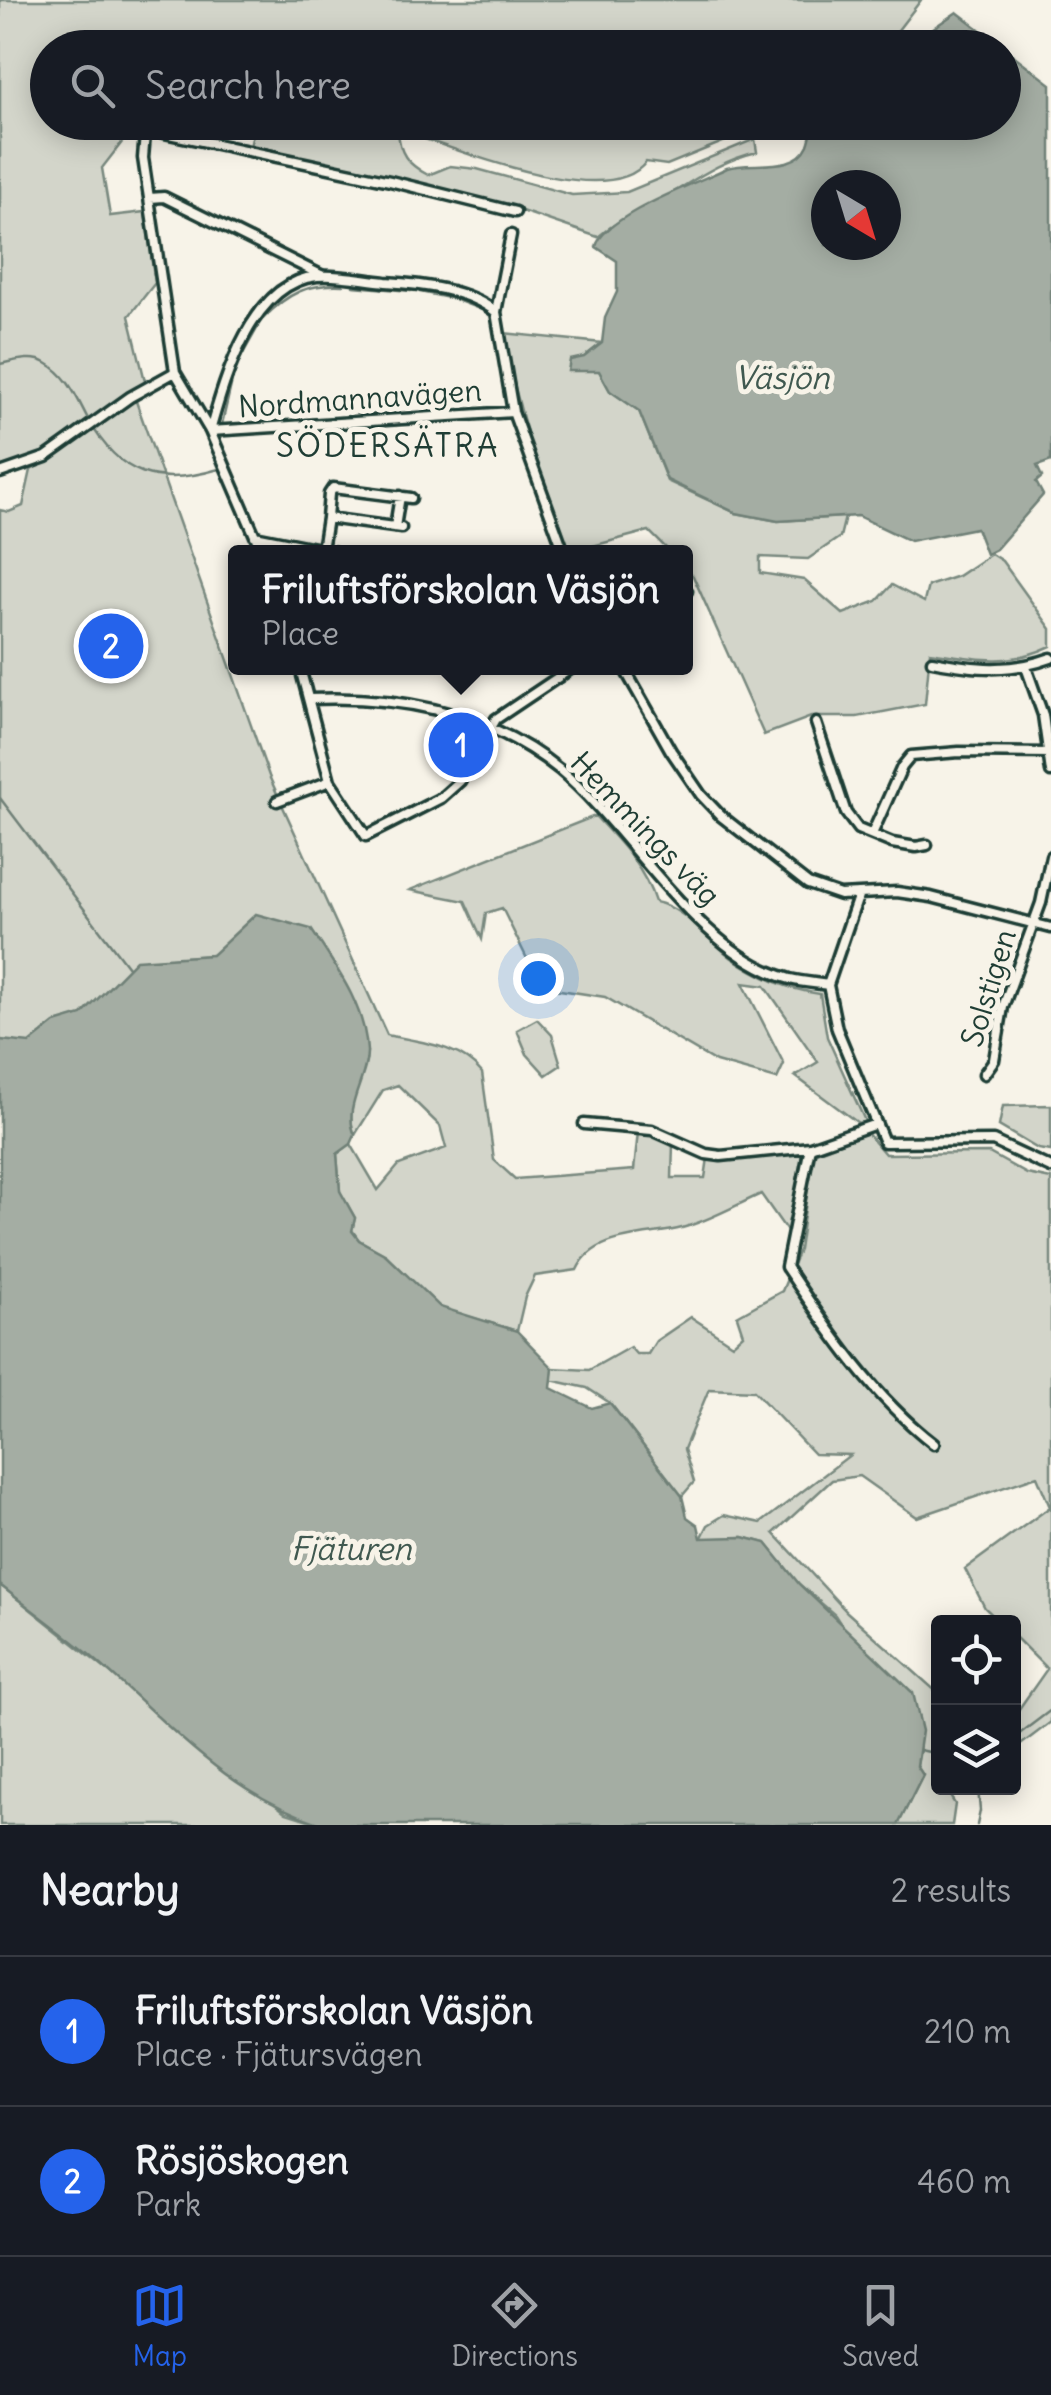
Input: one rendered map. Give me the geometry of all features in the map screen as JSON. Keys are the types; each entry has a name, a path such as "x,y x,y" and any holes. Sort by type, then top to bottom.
{"street":[{"path":"144,140 143,158 175,372 210,431 259,545"},
{"path":"195,140 515,212"},
{"path":"150,198 164,196 321,275 414,284 480,302 496,312"},
{"path":"511,235 496,312 513,412 561,545"},
{"path":"210,431 226,375 262,309 297,282 321,275"},
{"path":"0,474 46,456 130,397 175,372"},
{"name":"Nordmannavägen","path":"210,431 513,412"},
{"path":"323,545 333,488 411,498"},
{"path":"327,518 398,528 400,496"},
{"path":"255,536 298,545"},
{"path":"932,661 980,670 1026,667 1051,658"},
{"path":"1026,667 1043,715 1051,772"},
{"path":"302,675 330,781 366,836 442,798 460,781 491,727 520,701 561,675"},
{"path":"628,675 690,782 721,816 808,884 840,894 897,892 931,897 1051,928"},
{"name":"Hemmings väg","path":"308,699 347,697 410,702 491,727 560,770 695,915 738,953 787,978 828,985"},
{"path":"816,723 846,812 858,829 892,843 916,847 927,844"},
{"path":"872,834 902,767 911,756 1049,752"},
{"path":"277,801 330,781"},
{"name":"Solstigen","path":"984,1074 994,1060 1002,1007 1040,903 1051,856"},
{"path":"859,894 828,985 836,1028 884,1142 993,1140 1051,1168"},
{"path":"584,1124 652,1130 706,1154 722,1156 810,1148 876,1124"},
{"path":"810,1148 786,1267 852,1360 886,1400 934,1444"}],"shaded area":[{"path":"0,0 921,0 898,30 30,30 30,140 124,140 102,168 110,216 145,212 155,283 129,316 146,385 132,390 228,660 228,675 233,675 269,776 387,1035 451,1051 482,1073 494,1160 515,1179 634,1170 638,1132 673,1143 672,1178 705,1178 708,1158 801,1151 802,1166 789,1234 761,1194 692,1225 609,1242 585,1258 577,1270 535,1276 517,1331 440,1308 386,1255 359,1240 352,1230 355,1218 340,1191 337,1154 351,1144 378,1190 399,1165 446,1148 440,1126 398,1085 383,1090 355,1135 352,1105 367,1052 212,955 136,961 130,997 0,1065 0,510 9,512 23,506 31,470 44,463 0,478"},
{"path":"252,140 399,140 406,157 428,175 450,166 477,169 572,195 627,192 753,140 757,152 710,171 598,237 498,203 250,148"},
{"path":"428,140 728,140 667,165 646,162 626,176 598,181 564,179"},
{"path":"503,333 602,343 584,357 599,371 610,391 639,411 667,481 736,513 778,521 845,517 840,537 808,559 760,557 760,573 804,580 843,614 877,601 892,585 924,602 928,586 958,576 991,554 1002,561 1051,629 1051,646 1006,659 930,652 925,704 857,717 811,717 764,735 693,576 693,545 663,545 649,531 596,545 567,545 530,444"},
{"path":"595,816 638,867 655,902 686,917 722,950 753,971 820,994 827,1037 865,1121 858,1123 795,1076 818,1062 765,986 743,983 784,1064 777,1079 716,1062 605,997 541,987 502,908 486,913 482,939 465,901 410,890"},
{"path":"537,1019 552,1035 561,1065 546,1075 527,1054 517,1030"},
{"path":"1051,1105 1051,1151 1038,1149 999,1126 1003,1106"},
{"path":"867,1133 885,1154 989,1153 1027,1174 1051,1179 1051,1722 1021,1745 1021,1706 1047,1669 1021,1643 1021,1615 992,1615 965,1569 1050,1507 1037,1476 917,1517 859,1476 832,1480 774,1533 847,1612 931,1687 931,1795 949,1795 955,1804 952,1825 898,1825 923,1775 917,1766 920,1750 835,1615 799,1584 766,1543 743,1537 701,1539 708,1525 724,1515 761,1523 850,1455 814,1454 754,1391 709,1389 684,1449 694,1482 682,1496 610,1403 587,1388 551,1380 553,1368 589,1370 630,1347 636,1354 648,1354 656,1341 691,1317 732,1344 743,1334 737,1316 782,1291 799,1250 813,1153"},
{"path":"0,1585 286,1813 324,1825 0,1825"}],"water":[{"path":"957,12 980,30 930,30"},
{"name":"Väsjön","path":"1021,61 1051,84 1051,461 1037,466 1042,477 1036,482 1043,495 996,549 986,554 976,528 910,541 858,516 778,521 736,513 667,480 639,411 610,391 599,371 568,371 570,360 584,357 602,343 605,318 617,292 617,261 596,247 602,236 632,213 727,168 783,163 802,154 810,140 1021,140"},
{"name":"Fjäturen","path":"256,914 311,929 361,1018 367,1051 353,1104 355,1135 351,1144 337,1154 340,1191 355,1218 352,1231 359,1240 386,1255 440,1307 517,1331 553,1368 551,1388 592,1408 610,1403 682,1496 687,1517 698,1525 701,1538 743,1537 766,1543 799,1584 913,1693 922,1731 917,1766 923,1775 898,1825 324,1825 288,1811 227,1775 91,1656 0,1585 0,1040 30,1043 55,1023 82,1015 136,960 212,955"}],"waterway":[{"path":"263,319 299,292 343,285"},
{"path":"353,286 411,291"},
{"path":"420,292 454,299 490,313"},
{"path":"222,424 235,368 258,327"},
{"path":"0,364 35,359 54,368 71,388 100,439 127,465 159,476 177,477 219,469"},
{"path":"0,798 128,967"},
{"path":"1021,1733 1051,1710"},
{"path":"920,1750 931,1752"},
{"path":"977,1825 979,1795"}],"place":[{"name":"Rösjöskogen","path":"111,646"},
{"name":"Friluftsförskolan Väsjön","path":"461,745"}],"district":[{"name":"SÖDERSÄTRA","path":"388,446"}]}
